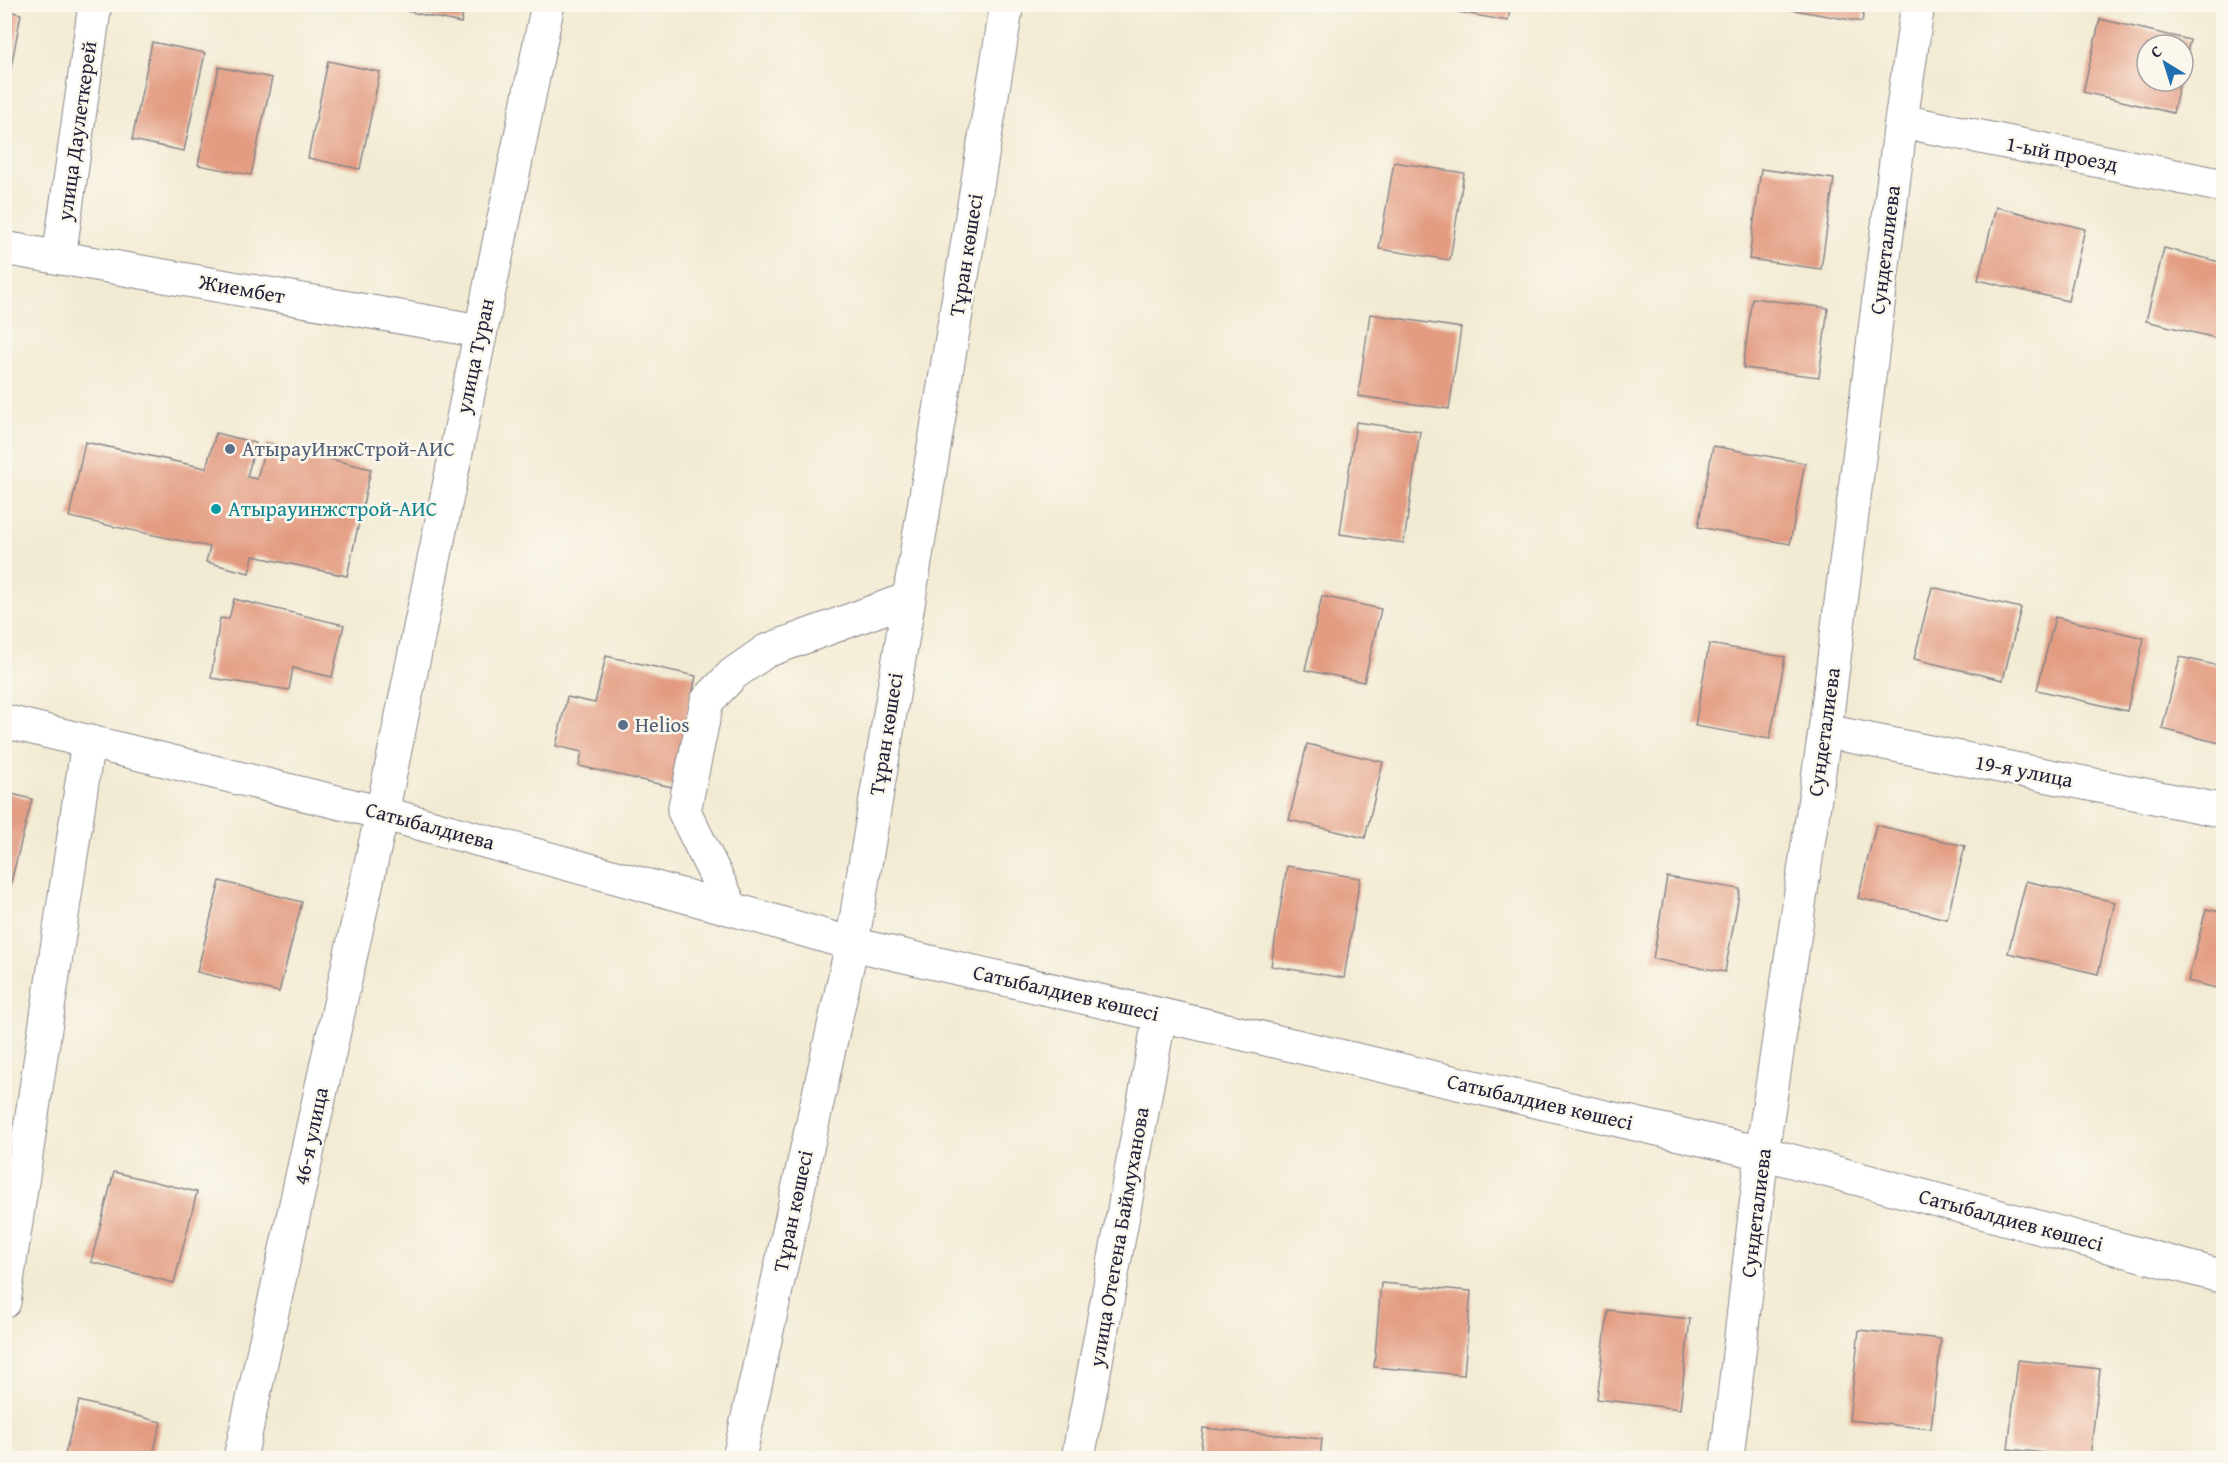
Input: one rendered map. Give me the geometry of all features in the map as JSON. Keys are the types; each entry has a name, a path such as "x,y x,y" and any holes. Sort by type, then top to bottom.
{"street":[{"name":"улица Даулеткерей","path":"59,258 95,4"},
{"name":"улица Туран","path":"382,813 548,4"},
{"name":"Тұран көшесі","path":"739,1458 852,944 1007,4"},
{"name":"Сундеталиева","path":"1727,1458 1762,1153 1825,731 1901,121 1918,4"},
{"name":"1-ый проезд","path":"1901,121 2223,186"},
{"name":"Жиембет","path":"4,248 480,331"},
{"path":"732,909 684,811 706,702 734,674 766,651 908,599"},
{"name":"Сатыбалдиева","path":"4,721 382,813 852,944"},
{"name":"19-я улица","path":"1825,731 2223,811"},
{"path":"4,1302 88,742"},
{"name":"46-я улица","path":"240,1458 382,813"},
{"name":"Сатыбалдиев көшесі","path":"852,944 1762,1153 2223,1277"},
{"name":"улица Отегена Баймуханова","path":"1078,1458 1160,1015"}],"building":[{"path":"408,4 465,4 461,23 406,11"},
{"path":"1413,4 1511,4 1508,21"},
{"path":"1760,4 1865,4 1862,22"},
{"path":"4,10 21,14 6,94 4,94"},
{"path":"2100,19 2160,33 2135,33 2135,93 2177,93 2173,113 2083,92"},
{"path":"152,42 205,53 184,151 132,140"},
{"path":"328,61 380,72 360,169 308,158"},
{"path":"219,67 272,78 251,175 198,165"},
{"path":"1394,162 1464,173 1450,260 1379,249"},
{"path":"1761,169 1834,179 1821,269 1749,259"},
{"path":"1996,207 2085,229 2068,301 1978,280"},
{"path":"2164,248 2224,263 2224,340 2146,321"},
{"path":"1752,298 1828,308 1819,377 1743,368"},
{"path":"1370,314 1461,328 1449,409 1358,396"},
{"path":"1356,422 1420,431 1404,543 1340,534"},
{"name":"Атырауинжстрой-АИС","path":"216,433 256,443 247,477 257,479 266,443 371,469 347,576 253,556 249,573 206,562 210,547 69,517 85,442 206,468"},
{"path":"1713,446 1805,463 1790,544 1698,527"},
{"path":"1932,587 2021,608 2003,680 1914,659"},
{"path":"1322,596 1381,609 1364,682 1305,670"},
{"path":"234,599 344,625 332,677 293,668 289,690 211,678 220,618 229,619"},
{"path":"2055,617 2144,638 2127,711 2037,690"},
{"path":"1709,644 1785,657 1770,739 1695,726"},
{"name":"Helios","path":"606,656 696,676 672,787 579,766 582,752 556,746 567,697 595,703"},
{"path":"2180,657 2224,667 2224,744 2162,729"},
{"path":"1307,744 1383,762 1365,838 1289,820"},
{"path":"4,792 32,799 9,890 4,889"},
{"path":"1876,825 1965,846 1947,919 1858,898"},
{"path":"1287,866 1360,878 1344,978 1271,966"},
{"path":"1667,877 1740,889 1725,972 1653,959"},
{"path":"220,881 302,902 279,992 197,972"},
{"path":"2026,881 2115,902 2098,974 2008,953"},
{"path":"2206,909 2224,913 2224,990 2188,981"},
{"path":"114,1172 197,1192 174,1283 91,1262"},
{"path":"1381,1283 1471,1291 1464,1375 1374,1367"},
{"path":"1608,1310 1690,1319 1680,1409 1597,1399"},
{"path":"1859,1330 1941,1339 1931,1429 1849,1420"},
{"path":"2018,1360 2100,1369 2090,1458 2008,1449"},
{"path":"79,1401 161,1422 152,1458 64,1458"},
{"path":"1203,1428 1322,1439 1320,1458 1200,1458"}],"place":[{"name":"АтырауИнжСтрой-АИС","path":"230,449"},
{"name":"Атырауинжстрой-АИС","path":"216,509"},
{"name":"Helios","path":"623,725"}]}
